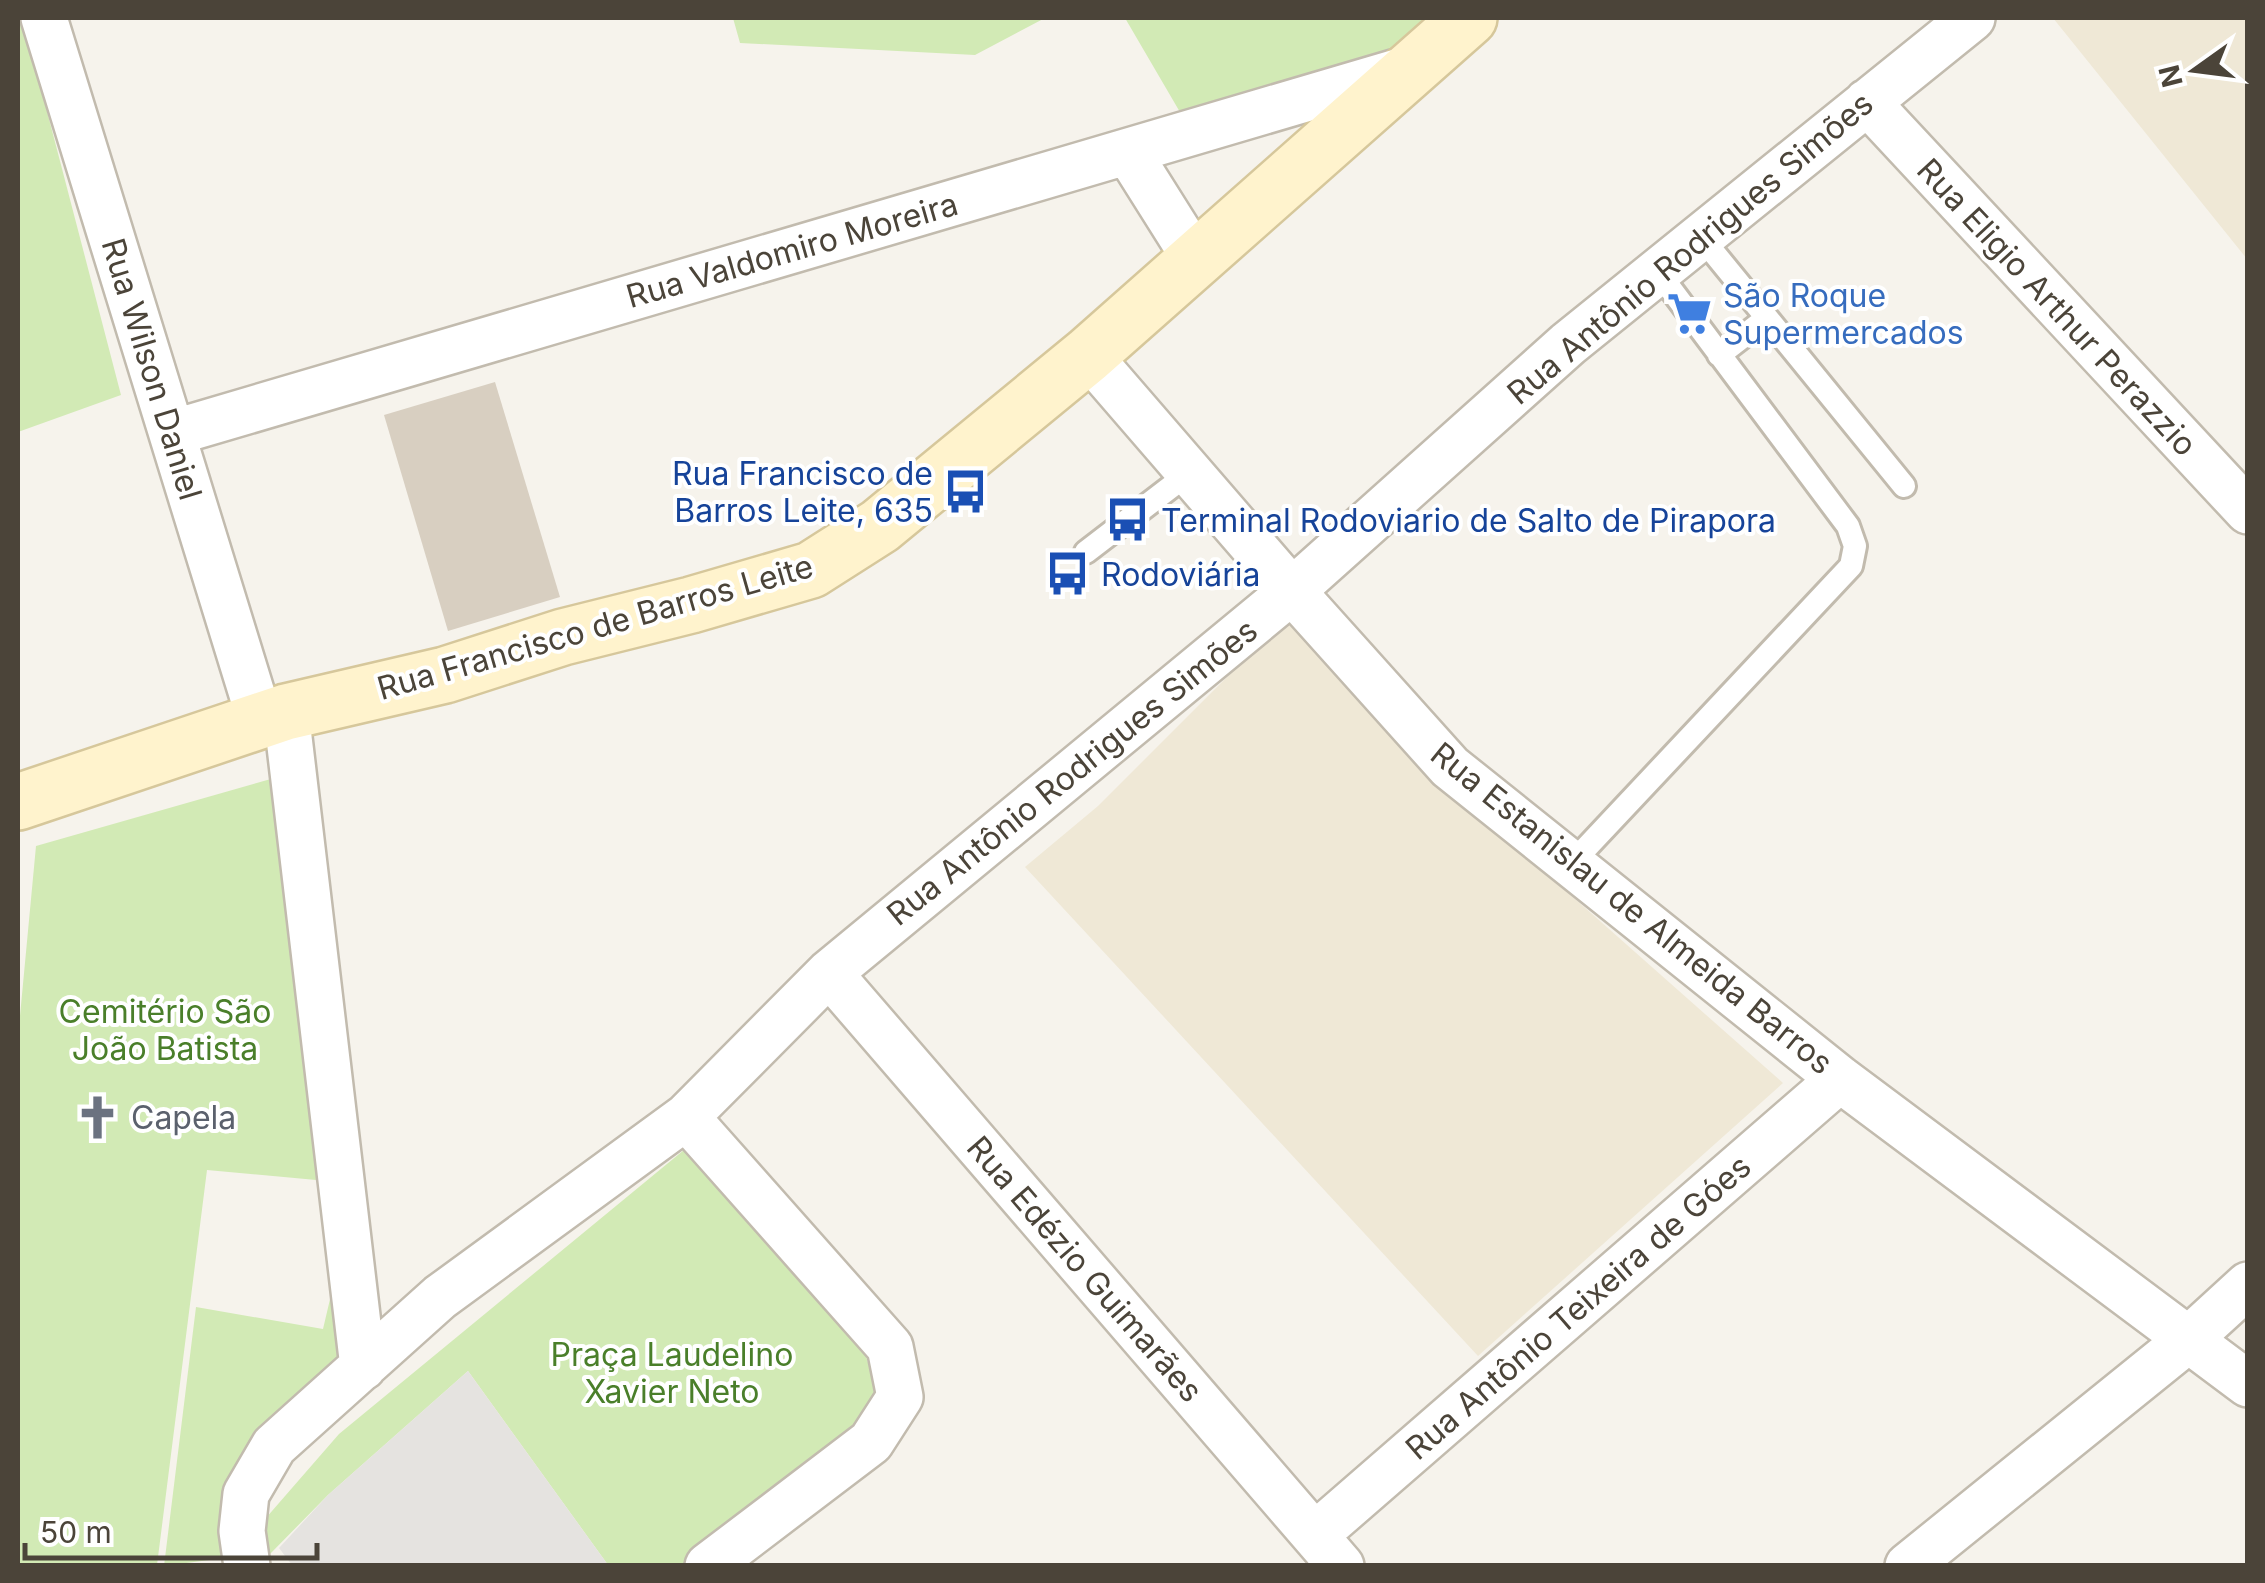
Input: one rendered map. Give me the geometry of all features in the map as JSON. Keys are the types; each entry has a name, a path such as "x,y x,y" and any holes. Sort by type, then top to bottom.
{"main road":[{"name":"Rua Francisco de Barros Leite","path":"18,802 273,716 445,675 563,637 811,570 880,526 1088,355 1469,18"}],"street":[{"name":"Rua Wilson Daniel","path":"44,18 172,432 273,716 362,1366"},
{"name":"Rua Antônio Rodrigues Simões","path":"248,1566 242,1532 246,1494 258,1470 274,1446 362,1366 440,1297 686,1117 829,973 1292,591 1568,344 1972,18"},
{"name":"Rua Valdomiro Moreira","path":"172,432 1412,68"},
{"name":"Rua Eligio Arthur Perazzio","path":"1867,102 2248,511"},
{"path":"1128,152 1196,260"},
{"name":"Rua Estanislau de Almeida Barros","path":"1088,355 1450,767 1840,1079 2248,1384"},
{"name":"Rua Edézio Guimarães","path":"829,973 1328,1550"},
{"name":"Rua Antônio Teixeira de Góes","path":"1328,1550 1840,1079"},
{"path":"686,1117 890,1347 900,1397 871,1442 708,1566"},
{"path":"1908,1566 2189,1339 2248,1285"}],"lane":[{"path":"1701,236 1904,486"},
{"path":"1572,864 1851,566 1855,546 1848,526 1658,272"},
{"path":"1719,355 1767,318"},
{"path":"1086,552 1189,472"}],"shaded area":[{"path":"2053,18 2247,18 2247,259"},
{"path":"1286,618 1436,776 1783,1083 1478,1356 1025,867 1098,806"},
{"path":"468,1371 608,1565 292,1565 279,1548 328,1495"}],"green space":[{"path":"18,18 24,23 121,395 18,432"},
{"path":"733,18 1045,18 975,55 740,43"},
{"path":"1125,18 1436,18 1392,53 1184,119"},
{"name":"Cemitério São João Batista","path":"285,775 327,1181 207,1170 157,1565 18,1566 18,1037 36,846"},
{"name":"Praça Laudelino Xavier Neto","path":"690,1145 858,1330 881,1405 692,1565 608,1565 468,1371 328,1495 270,1554 252,1534 339,1434"},
{"path":"331,1295 348,1296 356,1365 291,1421 239,1556 164,1566 196,1307 323,1329"}],"building":[{"path":"495,382 560,597 448,631 384,415"}],"place":[{"name":"São Roque Supermercados","path":"1690,313"},
{"name":"Rua Francisco de Barros Leite, 635","path":"966,491"},
{"name":"Terminal Rodoviario de Salto de Pirapora","path":"1128,520"},
{"name":"Rodoviária","path":"1068,574"},
{"name":"Capela","path":"98,1117"}]}
